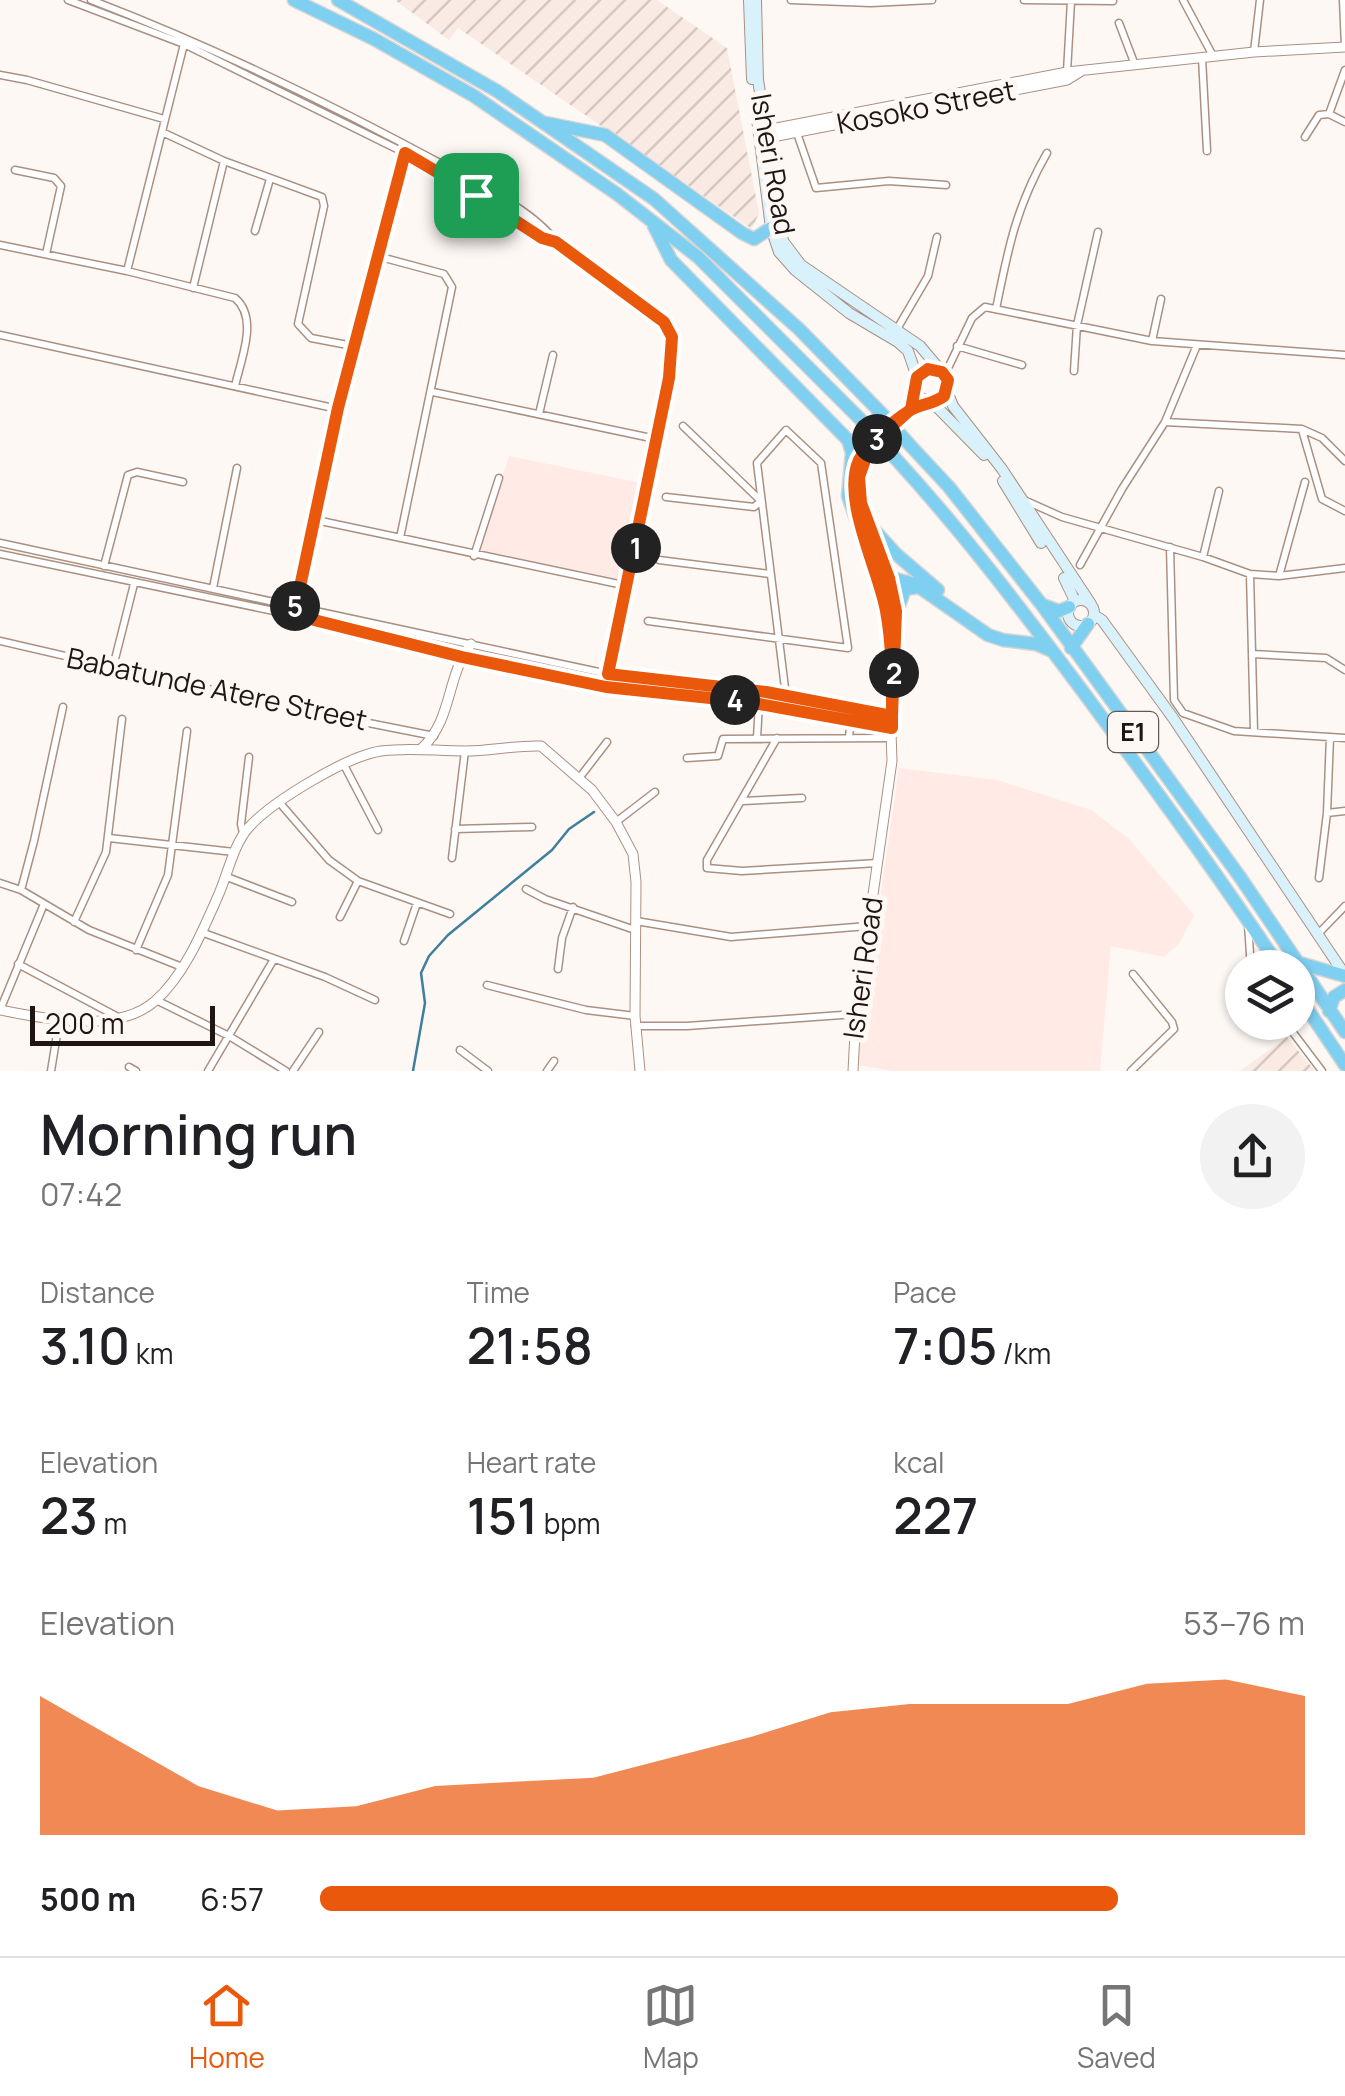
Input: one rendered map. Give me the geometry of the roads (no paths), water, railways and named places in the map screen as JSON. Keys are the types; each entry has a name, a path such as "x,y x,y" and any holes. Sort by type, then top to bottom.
{"highway":[{"name":"E1","path":"294,0 374,39 485,104 583,170 698,257 870,429 935,502 1056,655 1203,853 1268,950"},
{"name":"E1","path":"338,0 497,91 654,199 710,245 840,368 961,502 1042,605 1240,877 1288,950"},
{"path":"539,122 605,136 749,236 759,237 770,228"},
{"path":"650,220 670,260 848,440 852,452 848,496 863,522 884,576 919,587 988,634 1042,645 1056,655"},
{"path":"863,522 950,600 992,629 1014,633 1021,623 1020,616 1006,591"},
{"path":"896,611 905,589 919,587"},
{"path":"1042,605 1058,610 1072,604"},
{"path":"1071,648 1091,614"},
{"path":"1315,967 1345,975"},
{"path":"1329,1012 1334,998 1345,990"},
{"name":"E1","path":"1315,991 1345,1032"},
{"path":"1315,1020 1343,1062"}],"main road":[{"name":"Isheri Road","path":"753,0 766,134 788,251 852,303 920,346 948,380 948,390 939,400 911,409 870,446 859,477 863,522"},
{"name":"Isheri Road","path":"753,0 749,57 770,228 784,260 849,314 908,350 917,377"},
{"path":"911,409 917,377 928,369 942,372"},
{"path":"915,390 990,462 1069,586 1072,604 1068,616 1072,624 1080,627 1091,614"},
{"path":"948,390 952,406 1022,499 1091,614 1102,620 1173,718 1345,975"},
{"name":"Isheri Road","path":"889,578 896,611"},
{"path":"1072,604 1083,600 1091,614"}],"street":[{"path":"68,0 185,40"},
{"path":"91,0 185,40 406,149 542,238 556,242 669,328 672,356 608,674"},
{"path":"791,0 932,0"},
{"path":"1024,0 1113,1"},
{"path":"1183,0 1214,58"},
{"path":"1254,52 1260,0"},
{"path":"1343,0 1345,47"},
{"path":"1068,72 1071,2"},
{"path":"1119,23 1135,65"},
{"path":"126,271 185,40"},
{"name":"Kosoko Street","path":"766,134 1068,72 1254,52 1345,47"},
{"path":"1202,58 1207,151"},
{"path":"1329,114 1345,70"},
{"name":"Kosoko Street","path":"766,134 796,133 859,115 1068,80 1082,71"},
{"path":"0,75 164,120"},
{"path":"1305,137 1318,115 1329,114 1345,122"},
{"path":"162,132 224,162 318,194 324,202 298,324 311,338 353,346"},
{"path":"796,133 816,188 878,182 946,185"},
{"path":"294,611 353,346 406,149"},
{"path":"996,309 1014,224 1026,189 1047,153"},
{"path":"194,288 224,162"},
{"path":"15,170 54,178 61,186 46,254"},
{"path":"255,230 270,180"},
{"path":"1074,371 1077,325 1098,232"},
{"path":"897,330 928,276 937,237"},
{"path":"0,244 235,298 246,312 247,329 235,386"},
{"path":"376,256 444,274 452,282 451,304 400,538"},
{"path":"1152,341 1161,299"},
{"path":"942,372 979,310 996,309 1152,341 1345,355"},
{"path":"0,335 338,408"},
{"path":"1080,566 1166,422 1197,345"},
{"path":"957,346 1022,365"},
{"path":"539,414 553,355"},
{"path":"433,392 656,438"},
{"path":"1166,422 1302,429 1322,438 1345,461"},
{"path":"682,426 762,501"},
{"path":"1302,429 1322,499 1345,510"},
{"path":"648,621 777,639 848,648 821,463 786,430 757,464 777,639 786,696"},
{"path":"213,588 237,468"},
{"path":"104,566 128,475 137,472 183,482"},
{"path":"474,556 499,478"},
{"path":"1279,576 1304,482"},
{"path":"1203,556 1219,491"},
{"path":"666,497 754,507 762,501"},
{"path":"1022,499 1100,530 1203,556 1250,574 1279,576 1345,568"},
{"path":"316,520 628,586"},
{"name":"Isheri Road","path":"863,522 884,598 892,687"},
{"path":"0,544 213,588 462,657 632,690 759,703 892,727"},
{"path":"1170,547 1175,704 1183,713 1234,731 1345,738"},
{"path":"0,554 134,584 470,644 608,674 852,707 892,727"},
{"path":"659,560 770,574"},
{"path":"1250,574 1254,732"},
{"path":"112,667 134,584"},
{"name":"Isheri Road","path":"853,1071 856,1014 878,863 892,727 896,611"},
{"name":"Babatunde Atere Street","path":"0,641 435,736"},
{"path":"422,748 435,736 448,708 462,657 470,644"},
{"path":"1252,654 1326,658 1345,670"},
{"path":"632,690 633,677"},
{"path":"756,738 759,703"},
{"path":"21,890 62,707"},
{"path":"849,737 852,707"},
{"path":"74,922 102,867 109,838 122,719"},
{"path":"687,758 718,756 723,739 849,737 892,727"},
{"path":"136,950 162,893 173,844 187,731"},
{"path":"1318,878 1327,813 1330,736"},
{"path":"777,738 707,860 707,868 742,872 878,863"},
{"path":"580,777 608,742"},
{"path":"44,904 0,1010 59,1022 85,1022 145,1008 182,967 244,834 278,802 370,753 541,746 580,777 616,822 635,864 635,1021 640,1071"},
{"path":"452,858 466,751"},
{"path":"244,834 241,824 249,757"},
{"path":"344,765 378,830"},
{"path":"616,822 655,792"},
{"path":"742,802 802,798"},
{"path":"278,802 330,860 358,881 450,914"},
{"path":"1327,813 1345,811"},
{"path":"456,829 532,827"},
{"path":"109,838 236,852"},
{"path":"227,877 292,902"},
{"path":"340,917 358,881"},
{"path":"0,883 21,890 74,922 182,967"},
{"path":"526,889 545,900 636,926 731,937 868,926"},
{"path":"404,942 417,903"},
{"path":"1319,933 1345,906"},
{"path":"558,969 562,938 573,907"},
{"path":"1248,919 1250,950"},
{"path":"200,932 325,976 375,1000"},
{"path":"208,1071 274,959"},
{"path":"18,964 116,1016"},
{"path":"1131,1071 1174,1029 1132,974"},
{"path":"487,985 635,1021 687,1026 856,1014"},
{"path":"156,1000 290,1071 319,1032"},
{"path":"51,1071 59,1022"},
{"path":"1299,1040 1322,1071"},
{"path":"460,1050 488,1071"},
{"path":"546,1071 554,1061"}],"waterway":[{"path":"413,1071 425,1003 421,973 429,956 448,935 552,850 569,829 594,812"}]}
